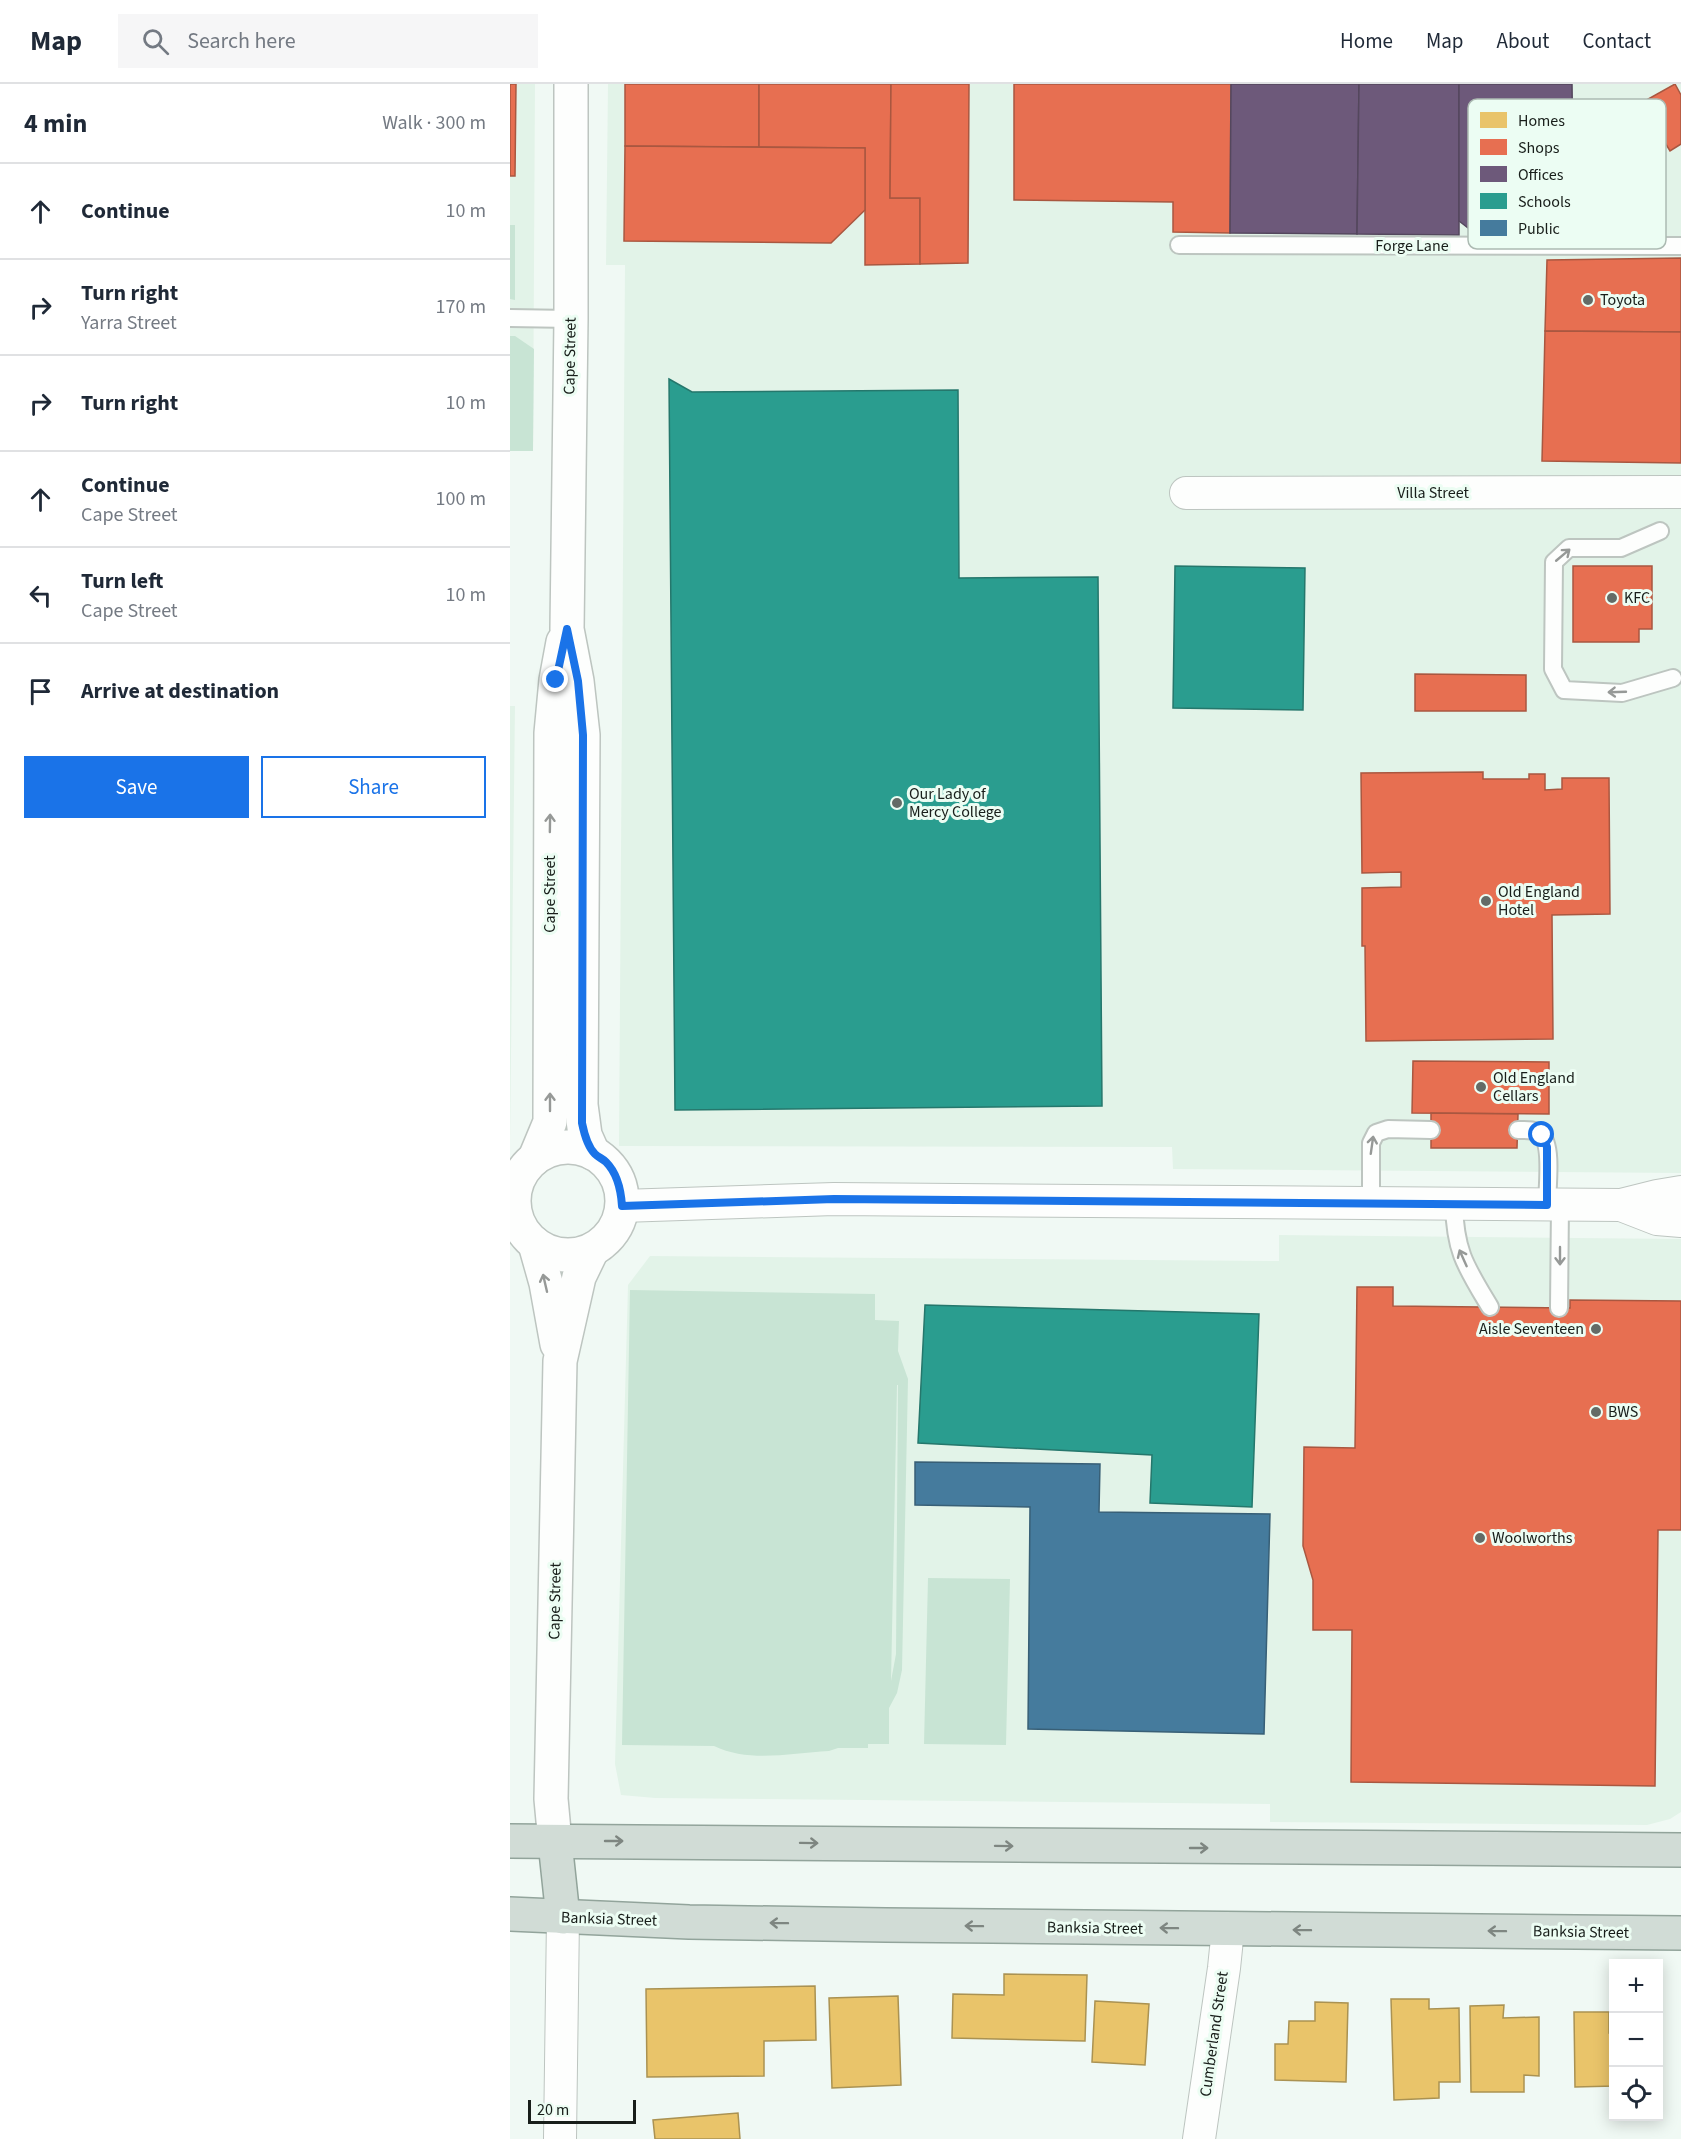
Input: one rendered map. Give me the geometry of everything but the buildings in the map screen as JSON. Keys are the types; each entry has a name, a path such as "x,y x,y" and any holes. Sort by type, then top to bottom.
{"highway":[{"path":"510,1841 1681,1850"},
{"path":"555,1842 563,1917"},
{"name":"Banksia Street","path":"510,1914 712,1922 1681,1933"}],"street":[{"name":"Cape Street","path":"535,1158 550,1122 551,733 556,680 567,629 571,84"},
{"name":"Villa Street","path":"1186,492 1681,492"},
{"name":"Cape Street","path":"567,629 578,681 583,735 581,1105 585,1135 594,1153"},
{"path":"564,1147 579,1148 594,1153 606,1162 616,1175 621,1190 622,1206 619,1220 613,1232 604,1242 592,1250 563,1255 548,1252 535,1244 524,1232 516,1218 512,1201 516,1185 524,1170 535,1158 564,1147"},
{"path":"622,1206 834,1199 1621,1205 1681,1191"},
{"path":"1621,1205 1657,1219 1681,1221"},
{"name":"Cape Street","path":"535,1244 546,1283 560,1361 551,1799 555,1842"},
{"name":"Cape Street","path":"560,1361 579,1276 592,1250"},
{"path":"560,2139 563,1917"},
{"name":"Cumberland Street","path":"1199,2139 1228,1929"}],"lane":[{"name":"Forge Lane","path":"1179,245 1468,246"},
{"name":"Forge Lane","path":"1666,246 1681,246"},
{"path":"510,318 571,319"},
{"path":"1660,531 1621,548 1569,548 1554,562 1553,669 1564,690 1622,693 1673,678"},
{"path":"1371,1203 1371,1143 1376,1133 1388,1129 1431,1130"},
{"path":"1518,1130 1537,1132 1545,1140 1553,1205 1559,1308"},
{"path":"1454,1204 1459,1251 1490,1307"}],"shaded area":[{"path":"510,84 535,84 533,451 510,451"},
{"path":"608,84 1681,84 1681,1173 1173,1169 1172,1147 619,1146 625,265 606,265"},
{"path":"510,225 515,225 515,300 510,299"},
{"path":"510,336 515,336 534,349 533,451 510,451"},
{"path":"510,706 515,706 510,1143"},
{"path":"1279,1235 1681,1239 1681,1812 1670,1819 1647,1825 1270,1822 1270,1804 655,1798 621,1795 615,1764 628,1285 650,1256 1279,1261"},
{"path":"630,1290 875,1294 875,1320 899,1321 898,1351 908,1379 902,1670 897,1693 889,1708 889,1744 868,1744 868,1748 838,1748 829,1751 770,1756 741,1754 714,1746 622,1745","holes":["898,1385 896,1654 891,1681"]},
{"path":"928,1578 1010,1579 1006,1745 924,1744"}],"place":[{"name":"Toyota","path":"1588,300"},
{"name":"KFC","path":"1612,598"},
{"name":"Our Lady of Mercy College","path":"897,803"},
{"name":"Old England Hotel","path":"1486,901"},
{"name":"Old England Cellars","path":"1481,1087"},
{"name":"Aisle Seventeen","path":"1596,1329"},
{"name":"BWS","path":"1596,1412"},
{"name":"Woolworths","path":"1480,1538"}],"route":[{"path":"556,680 567,629 578,681 583,735 582,1123 594,1153 606,1162 616,1175 621,1190 622,1206 834,1199 1547,1205 1548,1159 1547,1147 1542,1135"}]}
